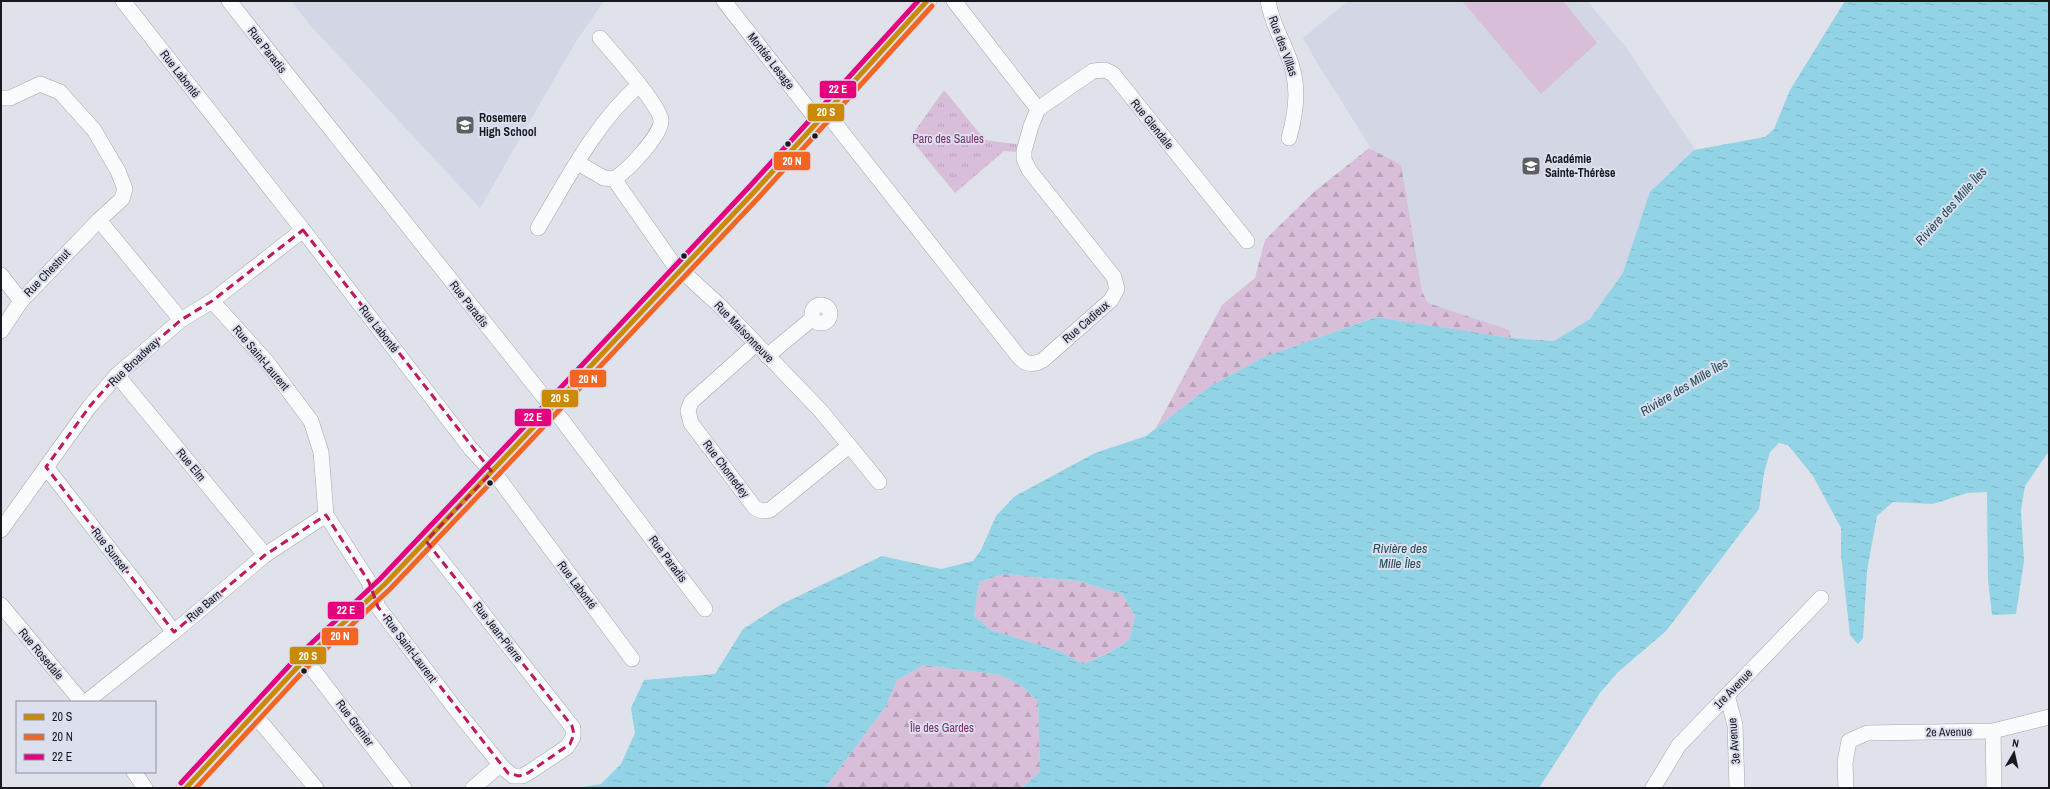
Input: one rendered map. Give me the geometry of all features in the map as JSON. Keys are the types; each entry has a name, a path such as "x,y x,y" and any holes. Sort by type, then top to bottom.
{"main road":[{"path":"186,788 305,659 374,595 492,472 681,270 927,1"}],"street":[{"name":"Rue Labonté","path":"123,1 303,230 471,449 499,479 632,659"},
{"name":"Rue Paradis","path":"229,1 582,445 705,609"},
{"path":"954,1 1038,108"},
{"name":"Rue des Villas","path":"1268,1 1272,18 1289,57 1295,79 1295,113 1289,138"},
{"name":"Montée Lesage","path":"728,2 810,111 822,116"},
{"path":"578,163 604,178 614,179 633,162 656,135 660,126 659,114 639,85 600,38"},
{"name":"Rue Glendale","path":"1038,108 1094,71 1102,70 1111,72 1247,241"},
{"path":"1,98 10,98 40,84 60,92 94,130 118,171 125,189 122,199 99,220 181,320"},
{"path":"538,228 578,163 612,112 639,85"},
{"name":"Rue Cadieux","path":"822,116 833,121 1019,357 1026,363 1032,364 1043,360 1111,300 1115,295 1117,286 1112,274 1026,166 1023,155 1024,148 1038,108"},
{"name":"Rue Maisonneuve","path":"614,179 672,262 718,304 821,412 879,482"},
{"name":"Rue Chestnut","path":"1,331 21,301 99,220"},
{"name":"Rue Broadway","path":"1,530 90,406 117,375 181,320 212,301 303,230"},
{"path":"1,275 21,301"},
{"name":"Rue Saint-Laurent","path":"212,301 267,362 311,420 321,452 326,515 369,582 378,607 456,711 500,765 513,776 528,774 570,744 574,734 570,723"},
{"path":"767,356 813,318"},
{"name":"Rue Chomedey","path":"756,344 691,402 688,411 691,423 756,508 762,511 770,510 849,446"},
{"name":"Rue Elm","path":"117,375 265,555"},
{"name":"Rue Sunset","path":"46,467 174,632"},
{"name":"Rue Barn","path":"87,701 174,632 265,555 326,515"},
{"name":"Rue Jean-Pierre","path":"426,541 570,723"},
{"name":"1re Avenue","path":"1653,788 1679,745 1821,598"},
{"name":"Rue Rosedale","path":"1,606 81,701"},
{"name":"Rue Grenier","path":"305,659 404,788"},
{"name":"3e Avenue","path":"1727,695 1735,725 1737,788"},
{"path":"254,714 316,788"},
{"name":"2e Avenue","path":"1846,788 1845,762 1849,741 1867,733 1993,731 2049,717"},
{"path":"1993,731 1994,788"},
{"path":"473,788 500,765"},
{"path":"135,773 145,788"}],"highlighted area":[{"path":"303,230 492,472 426,541 572,726 574,734 570,744 528,773 519,776 508,773 378,607 369,582 326,515 265,555 174,632 46,467 90,406 117,375 181,320 212,301"}],"shaded area":[{"name":"Rosemere High School","path":"291,1 604,1 575,43 480,208 310,25"},
{"name":"Académie Sainte-Thérèse","path":"1348,1 1587,1 1625,46 1695,149 1652,192 1625,275 1590,319 1554,341 1511,338 1410,324 1393,183 1303,38"}],"green space":[{"path":"1462,1 1563,1 1597,43 1541,94"},
{"name":"Parc des Saules","path":"944,90 985,140 1021,145 1019,152 1004,151 955,193 910,138"},
{"path":"1369,148 1401,165 1422,292 1428,303 1509,330 1511,338 1376,317 1264,357 1210,386 1156,428 1222,305 1255,278 1265,240 1314,192"},
{"path":"1004,574 1078,581 1122,594 1135,616 1129,640 1109,653 1083,664 1059,651 991,630 974,616 979,582"},
{"name":"Île des Gardes","path":"924,665 1001,675 1023,687 1038,701 1040,772 1022,788 825,788 886,706 897,680"}],"water":[{"name":"Rivière des Mille Îles","path":"1845,1 2049,1 2049,451 2025,486 2021,510 2024,561 2016,614 1992,615 1988,580 1987,492 1967,493 1933,504 1893,502 1877,516 1867,571 1863,638 1858,644 1850,635 1841,555 1841,528 1813,476 1788,445 1779,443 1770,452 1764,473 1759,509 1666,631 1617,673 1600,693 1539,788 1022,788 1040,772 1038,701 1023,687 1001,675 924,665 897,680 886,706 825,788 577,788 601,784 621,764 635,733 631,708 644,680 715,674 743,629 782,604 882,556 941,569 973,561 981,550 996,516 1015,496 1095,453 1146,436 1210,386 1264,357 1376,317 1511,338 1554,341 1590,319 1623,273 1650,192 1694,150 1765,137 1774,129 1790,90","holes":["1004,574 1078,581 1122,594 1135,616 1129,640 1109,653 1083,664 1059,651 991,630 974,616 979,582"]}],"transit line":[{"path":"181,783 300,654 380,579 506,446 750,186 918,1"},
{"path":"186,788 305,659 385,584 511,451 755,191 927,1"},
{"path":"196,788 310,664 390,589 516,456 760,196 932,6"}],"place":[{"name":"Rosemere High School","path":"465,125"},
{"name":"Académie Sainte-Thérèse","path":"1531,166"}]}
